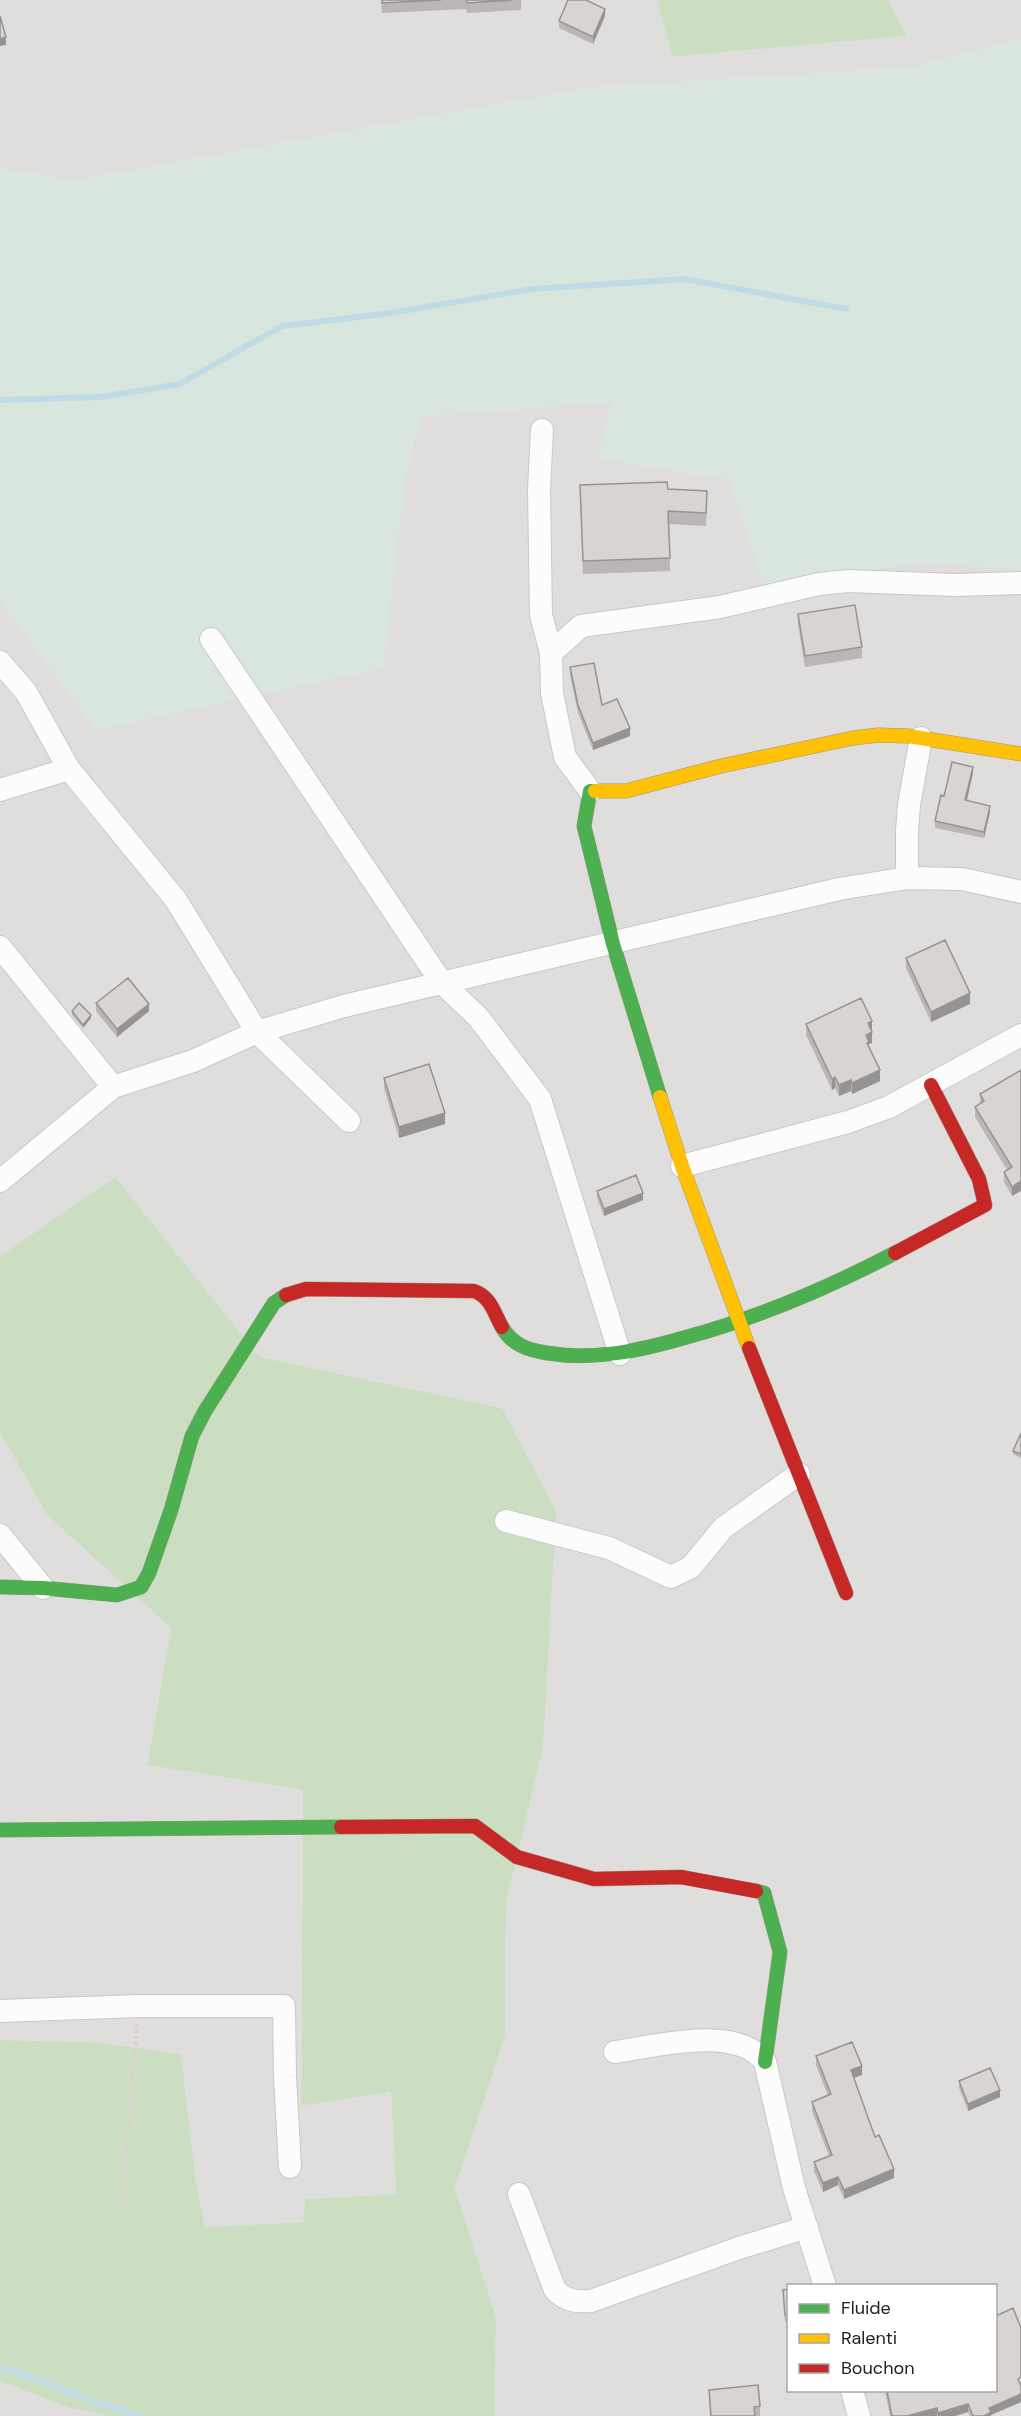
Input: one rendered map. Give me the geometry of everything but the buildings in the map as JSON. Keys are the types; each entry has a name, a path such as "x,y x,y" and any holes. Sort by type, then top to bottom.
{"street":[{"path":"542,430 539,490 542,615 551,653 552,693 566,757 590,791 584,826 613,944 682,1166 739,1323 846,1593"},
{"path":"551,653 581,626 720,607 819,584 848,581 956,585 1021,583"},
{"path":"211,639 442,983 478,1017 540,1099 620,1354"},
{"path":"0,662 26,692 69,769 176,900 257,1032 349,1121"},
{"path":"590,791 626,791 721,766 853,738 879,735 921,738 1021,754"},
{"path":"907,878 908,813 921,738"},
{"path":"0,790 69,769"},
{"path":"0,1181 113,1087 193,1060 257,1032 344,1006 839,889 907,878 962,879 1021,892"},
{"path":"0,946 113,1087"},
{"path":"682,1166 848,1122 889,1107 1021,1035"},
{"path":"0,1587 43,1588 117,1595 141,1587 149,1573 171,1510 192,1436 205,1411 274,1303 289,1293 306,1289 478,1292 488,1301 502,1331 512,1342 531,1351 602,1357 638,1351 739,1323 840,1281 985,1205 979,1179 931,1085"},
{"path":"506,1521 609,1548 671,1577 691,1567 723,1528 799,1474"},
{"path":"0,1536 43,1588"},
{"path":"0,1830 475,1826 517,1857 594,1879 681,1877 765,1893 780,1952 765,2062 794,2188 824,2284"},
{"path":"0,2011 138,2006 285,2006 285,2077 290,2167"},
{"path":"615,2052 705,2040 749,2047 765,2062"},
{"path":"519,2194 555,2290 564,2299 577,2301 591,2301 739,2248 807,2227"},
{"path":"852,2392 859,2416"}],"path":[{"path":"122,2206 138,2006"}],"shaded area":[{"path":"0,0 657,0 672,57 907,36 888,0 1021,0 1021,39 912,68 591,88 73,181 0,169"},
{"path":"1021,39 1021,569 923,562 763,586 730,479 598,458 612,401 421,416 406,470 383,668 96,730 0,599 0,169 73,181 591,88 912,68"},
{"path":"612,401 599,458 730,479 764,586 923,562 1021,569 1021,2416 495,2416 496,2315 455,2188 505,2036 506,1902 543,1749 502,1408 260,1357 115,1177 0,1256 0,599 96,730 406,470 421,416"},
{"path":"0,1432 46,1514 171,1628 147,1765 303,1790 301,2106 391,2092 396,2194 305,2199 303,2222 205,2228 195,2176 93,2042 0,2040"},
{"path":"0,2381 69,2408 109,2416 0,2416"}],"green space":[{"path":"657,0 888,0 907,36 672,57"},
{"path":"115,1177 260,1357 502,1408 556,1511 543,1749 506,1902 505,2036 455,2188 496,2316 495,2416 109,2416 69,2408 0,2381 0,2040 93,2042 181,2054 195,2176 205,2227 303,2222 305,2199 396,2194 391,2092 301,2106 303,1790 147,1765 171,1628 46,1514 0,1432 0,1256"}],"waterway":[{"path":"0,400 101,397 180,384 282,326 384,314 532,289 685,279 846,309"},
{"path":"0,2368 12,2370 90,2400 140,2416"}],"traffic: fast":[{"path":"595,791 590,791 584,826 613,944 660,1097"},
{"path":"502,1327 521,1346 547,1353 583,1356 636,1350 714,1329 767,1311 819,1290 895,1253"},
{"path":"0,1587 43,1588 117,1595 141,1587 149,1573 171,1510 192,1436 205,1411 274,1303 286,1295"},
{"path":"0,1830 341,1827"},
{"path":"756,1891 764,1893 780,1952 765,2062"}],"traffic: slow":[{"path":"595,791 626,791 721,766 853,738 879,735 908,736 1021,754"},
{"path":"660,1097 682,1166 749,1348"}],"traffic: jam":[{"path":"895,1253 985,1205 979,1179 931,1085"},
{"path":"286,1295 306,1289 474,1291 488,1301 502,1327"},
{"path":"749,1348 846,1593"},
{"path":"341,1827 475,1826 517,1857 594,1879 681,1877 756,1891"}]}
